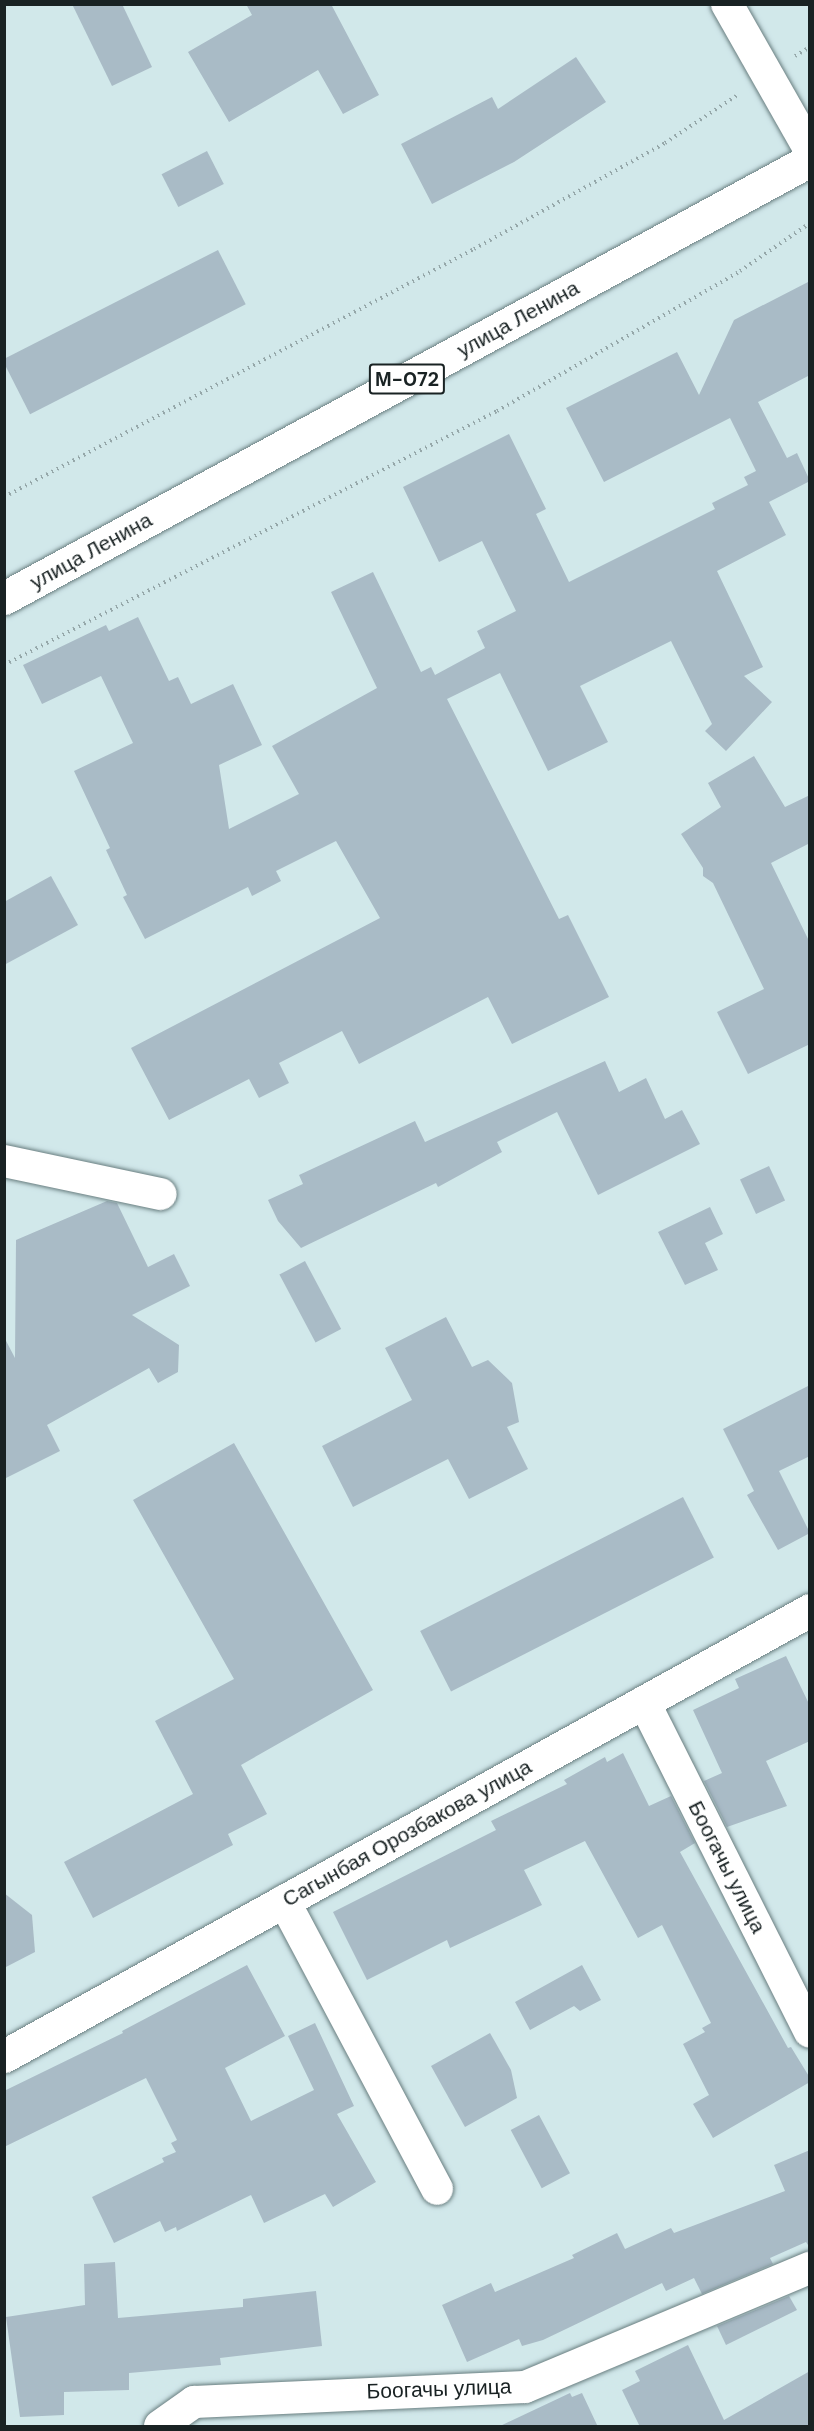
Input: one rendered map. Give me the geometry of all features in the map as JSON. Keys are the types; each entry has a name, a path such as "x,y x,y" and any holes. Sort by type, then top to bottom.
{"street":[{"path":"727,4 810,150"},
{"name":"улица Ленина","path":"4,598 810,160"},
{"path":"4,1161 161,1194"},
{"name":"Сагынбая Орозбакова улица","path":"4,2055 810,1610"},
{"name":"Боогачы улица","path":"644,1702 810,2032"},
{"path":"284,1901 437,2189"},
{"name":"Боогачы улица","path":"160,2427 194,2402 525,2386 810,2268"}],"path":[{"path":"4,497 495,238 665,143 810,47"},
{"path":"4,664 497,411 740,271 810,223"}],"building":[{"path":"72,4 122,4 152,67 112,86"},
{"path":"246,4 331,4 379,95 343,114 318,70 229,122 188,52 252,15"},
{"path":"576,57 606,102 514,162 432,204 401,144 492,97 498,109"},
{"path":"207,151 224,184 178,207 162,174"},
{"path":"218,250 246,304 30,414 4,359"},
{"path":"810,281 810,375 758,402 787,458 797,453 810,481 769,502 786,535 717,571 763,667 744,676 772,702 726,751 705,731 712,724 671,641 580,686 608,742 548,771 500,673 447,699 559,919 568,915 609,997 512,1044 488,997 359,1064 342,1031 279,1063 289,1083 259,1098 249,1079 169,1120 131,1048 380,918 336,841 276,871 281,881 252,896 248,887 145,939 123,897 127,895 106,850 110,848 74,771 133,743 101,676 42,704 23,665 106,625 109,631 138,617 169,681 178,677 191,704 233,684 262,745 219,765 229,829 299,794 272,746 377,688 331,592 373,572 421,672 431,667 435,675 485,648 477,631 516,611 482,541 439,562 403,487 509,434 546,509 536,514 569,582 715,509 712,503 748,485 744,477 756,471 730,418 604,482 566,408 677,352 699,395 734,320"},
{"path":"754,756 785,807 810,795 810,843 771,863 810,943 810,1044 748,1074 717,1012 764,989 713,883 703,876 703,868 681,834 721,807 708,783"},
{"path":"51,876 78,925 4,965 4,902"},
{"path":"605,1061 619,1092 646,1078 665,1119 682,1110 700,1144 598,1195 557,1112 497,1142 502,1152 438,1187 436,1183 301,1248 278,1221 268,1200 303,1184 299,1175 415,1121 425,1142"},
{"path":"769,1166 785,1200 756,1214 740,1180"},
{"path":"107,1201 117,1203 148,1267 174,1254 190,1286 132,1315 179,1345 178,1372 158,1383 149,1368 47,1425 60,1451 4,1479 4,1337 15,1358 16,1240"},
{"path":"710,1207 723,1234 705,1243 718,1270 685,1285 658,1232"},
{"path":"305,1261 341,1329 316,1343 279,1275"},
{"path":"446,1317 472,1367 488,1360 512,1383 519,1422 507,1427 528,1469 469,1499 448,1459 353,1507 322,1446 412,1400 385,1348"},
{"path":"810,1385 810,1456 779,1471 810,1533 778,1550 747,1495 754,1491 723,1429"},
{"path":"234,1443 373,1690 241,1765 267,1814 228,1834 233,1845 93,1918 64,1862 193,1794 155,1721 234,1679 133,1500"},
{"path":"683,1497 714,1558 451,1692 420,1631"},
{"path":"786,1656 810,1706 810,1741 766,1761 787,1806 727,1827 704,1781 722,1773 693,1710 739,1688 735,1679"},
{"path":"623,1753 649,1806 671,1796 695,1843 680,1852 788,2048 791,2047 810,2078 810,2082 713,2138 693,2104 709,2095 683,2044 705,2032 702,2028 711,2023 662,1925 638,1938 585,1841 524,1870 542,1905 450,1948 447,1940 367,1980 333,1912 496,1830 491,1821 567,1784 564,1780 605,1757 607,1762"},
{"path":"4,1893 32,1915 35,1952 4,1968"},
{"path":"247,1965 285,2036 225,2068 251,2121 314,2090 288,2036 315,2023 354,2106 337,2114 376,2182 333,2207 325,2194 264,2223 251,2195 177,2231 176,2227 165,2232 160,2221 114,2243 92,2197 164,2162 162,2158 176,2152 171,2143 177,2140 146,2078 4,2147 4,2091 123,2033 122,2031"},
{"path":"582,1965 601,2000 580,2011 574,2006 530,2030 515,2002"},
{"path":"490,2033 511,2070 517,2098 465,2127 431,2066"},
{"path":"539,2115 570,2173 542,2188 511,2130"},
{"path":"810,2150 810,2248 806,2242 770,2258 773,2264 702,2294 694,2278 666,2291 662,2283 543,2340 522,2346 519,2339 467,2362 442,2305 491,2283 495,2292 574,2258 572,2255 617,2233 625,2249 671,2228 674,2233 785,2191 774,2165"},
{"path":"115,2262 118,2318 243,2307 243,2299 316,2291 322,2346 220,2358 221,2365 129,2373 129,2390 64,2392 64,2415 20,2417 6,2317 85,2305 84,2264"},
{"path":"789,2296 797,2310 726,2345 717,2326"},
{"path":"688,2345 724,2420 810,2371 810,2427 640,2427 622,2390 640,2381 635,2371"},
{"path":"570,2393 572,2397 582,2393 598,2427 498,2427"}]}
